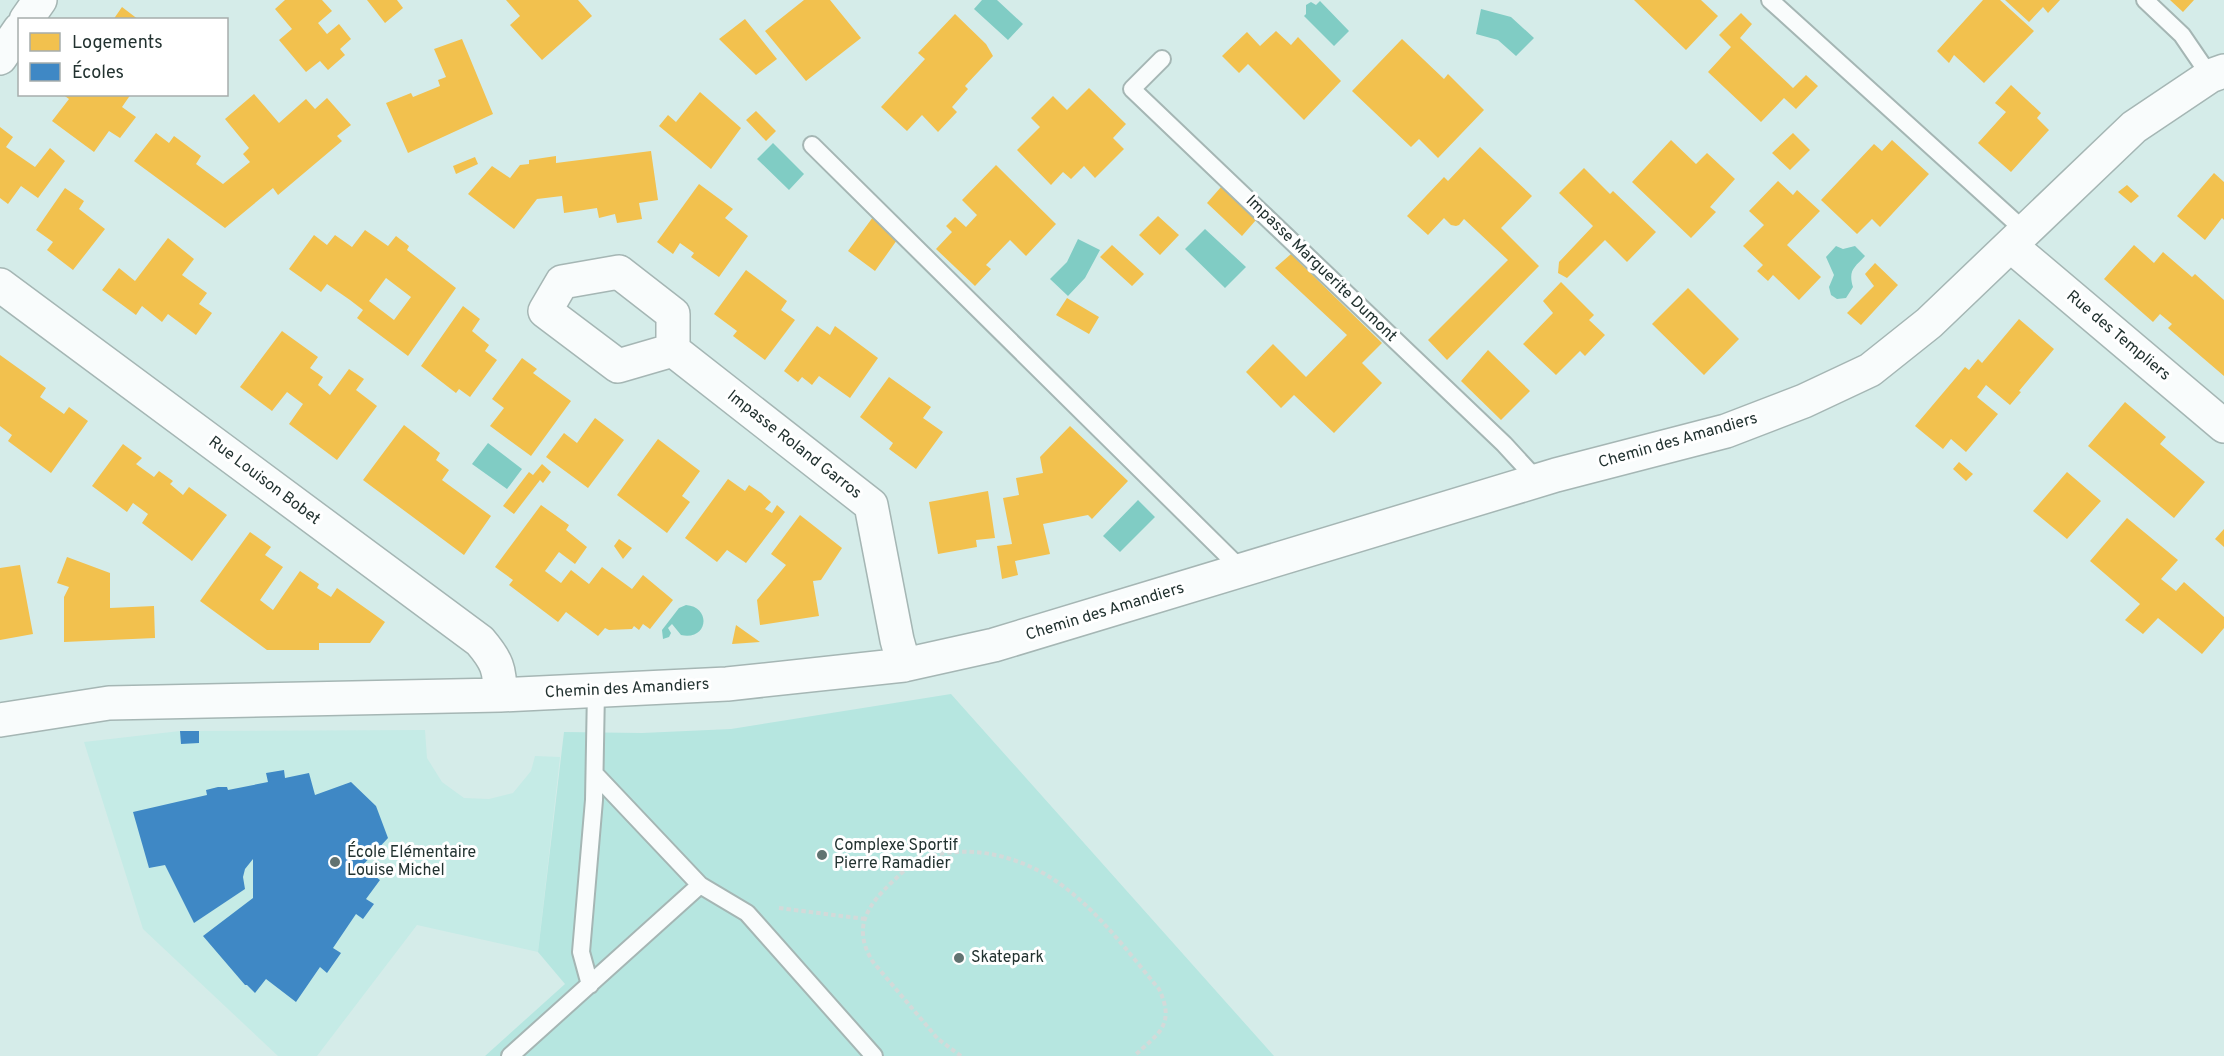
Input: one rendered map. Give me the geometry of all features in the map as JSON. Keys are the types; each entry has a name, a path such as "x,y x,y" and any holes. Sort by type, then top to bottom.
{"street":[{"path":"27,18 40,0"},
{"path":"0,58 18,32"},
{"name":"Chemin des Amandiers","path":"0,720 109,703 500,695 727,684 904,665 994,645 1538,481 1726,431 1804,401 1870,370 1929,323 2134,127 2217,73"},
{"name":"Rue des Templiers","path":"2018,239 2224,426"},
{"name":"Rue Louison Bobet","path":"0,285 480,641 492,655 500,672 500,695"},
{"name":"Impasse Roland Garros","path":"673,350 872,504 897,640 904,665"}],"lane":[{"path":"1770,0 2018,239"},
{"path":"2145,0 2217,73"},
{"name":"Impasse Marguerite Dumont","path":"1162,59 1132,89 1504,444 1538,481"},
{"path":"812,145 1242,570"},
{"path":"590,985 581,952 595,774 596,690"},
{"path":"595,774 700,885 747,913 874,1056"},
{"path":"510,1056 700,885"}],"path":[{"path":"961,1056 938,1039 873,962 862,938 863,923 871,905 906,868 922,858 974,851 996,855 1049,876 1075,896 1101,922 1159,989 1165,1001 1163,1029 1134,1056"}],"shaded area":[{"path":"982,0 997,0 1023,24 1008,40 974,9"},
{"path":"1320,1 1349,31 1334,46 1304,16 1306,5 1311,2 1316,5"},
{"path":"1481,9 1511,17 1534,38 1516,56 1498,40 1476,34"},
{"path":"773,143 804,174 789,190 757,159"},
{"path":"1205,229 1246,267 1225,288 1185,249"},
{"path":"1078,239 1100,250 1085,278 1068,296 1050,279 1067,262"},
{"path":"1836,246 1843,249 1855,246 1865,256 1853,270 1851,277 1853,287 1846,298 1837,299 1831,295 1829,287 1834,275 1826,257"},
{"path":"488,443 522,469 507,489 472,464"},
{"path":"1138,500 1155,517 1120,552 1103,536"},
{"path":"686,605 700,611 703,617 701,629 690,636 681,635 672,624 668,628 671,633 669,637 663,639 662,630 679,608"},
{"name":"Complexe Sportif Pierre Ramadier","path":"951,694 1274,1056 485,1056 565,984 538,952 564,732 642,733 731,729"},
{"name":"École Elémentaire Louise Michel","path":"425,730 427,758 442,782 464,798 489,799 513,793 531,771 535,756 560,757 538,952 417,925 317,1056 278,1056 143,929 84,742 180,731"}],"building: Logements":[{"path":"285,0 322,0 332,11 318,23 327,34 339,24 351,39 340,49 345,55 328,70 320,61 306,72 279,40 292,29 275,9"},
{"path":"367,0 397,0 403,8 385,23"},
{"path":"506,0 578,0 592,16 542,60 510,25 520,16"},
{"path":"804,0 830,0 861,38 806,81 765,31"},
{"path":"1634,0 1701,0 1718,16 1686,50"},
{"path":"1983,0 2000,0 2034,31 1984,83 1954,55 1949,63 1937,51"},
{"path":"2005,0 2060,0 2048,13 2043,7 2029,22"},
{"path":"2170,0 2194,0 2183,12"},
{"path":"122,7 136,18 114,18"},
{"path":"1741,13 1752,24 1740,38 1793,88 1806,75 1818,86 1796,109 1784,98 1761,122 1708,72 1731,47 1719,35"},
{"path":"955,14 986,44 993,56 965,86 968,89 952,107 957,112 938,132 922,115 907,131 881,107 925,59 918,53"},
{"path":"745,19 777,59 756,75 719,39"},
{"path":"1276,31 1291,45 1298,37 1341,81 1304,120 1248,64 1239,73 1222,56 1247,32 1260,46"},
{"path":"462,39 493,114 408,153 386,103 411,93 413,97 440,86 438,80 446,77 434,49"},
{"path":"1402,39 1444,79 1448,74 1484,110 1438,158 1419,139 1411,147 1352,91"},
{"path":"2011,85 2041,113 2037,118 2049,130 2011,172 1978,143 2006,112 1995,103"},
{"path":"1089,88 1126,124 1113,138 1124,149 1095,178 1084,166 1071,179 1063,172 1051,185 1017,150 1040,127 1031,118 1053,96 1067,110"},
{"path":"700,92 741,128 711,169 659,126 668,115 676,122"},
{"path":"254,94 279,123 306,99 315,109 327,98 351,125 337,136 342,141 278,195 273,188 225,228 134,161 156,133 169,143 174,136 201,156 196,164 223,184 250,162 243,154 249,148 225,119"},
{"path":"65,96 130,96 122,107 136,117 120,138 109,131 94,152 52,121 69,99"},
{"path":"756,111 776,131 766,141 746,120"},
{"path":"0,127 13,137 6,147 35,167 50,148 65,161 38,198 21,186 8,204 0,198"},
{"path":"1793,133 1810,150 1790,170 1772,153"},
{"path":"1671,140 1696,164 1707,153 1735,179 1710,207 1716,212 1691,238 1632,182"},
{"path":"1892,140 1929,174 1880,227 1872,219 1857,234 1821,200 1874,144 1882,151"},
{"path":"1480,147 1532,196 1501,228 1539,266 1447,360 1428,340 1508,260 1464,219 1456,226 1451,225 1444,218 1428,235 1407,216 1444,177 1448,181"},
{"path":"651,151 658,200 639,203 642,219 617,223 615,214 599,218 597,208 564,213 562,196 537,199 514,229 468,194 492,166 510,178 520,165 529,164 529,160 556,156 556,163"},
{"path":"475,157 478,164 456,174 453,166"},
{"path":"996,165 1056,224 1026,256 1010,240 986,265 991,269 975,286 936,249 952,232 946,226 955,217 966,227 977,215 962,200"},
{"path":"1584,168 1610,194 1613,191 1656,232 1627,262 1605,240 1567,278 1558,273 1559,262 1593,226 1559,193"},
{"path":"2214,173 2224,182 2224,220 2222,218 2205,240 2177,216"},
{"path":"1778,181 1793,195 1797,190 1820,211 1787,245 1821,277 1799,300 1773,275 1768,281 1757,271 1763,265 1743,246 1764,225 1749,211"},
{"path":"699,184 733,209 725,218 748,236 719,277 691,257 694,253 680,243 673,254 657,242"},
{"path":"2127,185 2139,196 2131,203 2118,192"},
{"path":"1221,187 1256,220 1242,236 1207,203"},
{"path":"65,188 84,201 79,209 105,229 73,270 47,250 53,242 36,230"},
{"path":"1158,216 1179,235 1160,255 1139,235"},
{"path":"873,217 897,240 875,271 848,251"},
{"path":"365,230 388,246 396,236 409,246 407,250 456,288 408,356 357,318 363,310 350,300 327,284 321,292 289,269 314,235 327,245 335,235 352,247","holes":["386,278 411,297 394,320 369,301"]},
{"path":"168,238 194,259 182,275 207,293 199,304 212,313 196,335 168,314 162,322 142,306 136,315 102,290 119,268 135,281"},
{"path":"1112,245 1144,274 1132,286 1100,257"},
{"path":"2134,245 2154,263 2163,252 2192,277 2195,274 2224,300 2224,376 2168,328 2172,324 2160,314 2153,322 2104,279"},
{"path":"1291,254 1382,343 1362,363 1382,383 1334,433 1294,395 1281,408 1246,372 1273,344 1306,377 1347,335 1275,268"},
{"path":"1875,263 1898,285 1861,325 1847,313 1874,286 1865,274"},
{"path":"746,270 787,301 781,310 795,320 765,360 733,336 737,331 714,314"},
{"path":"1561,282 1594,315 1589,320 1605,335 1585,356 1580,351 1556,375 1523,344 1553,313 1543,301"},
{"path":"1688,288 1739,339 1704,375 1652,324"},
{"path":"1067,298 1099,317 1089,334 1056,315"},
{"path":"463,306 480,319 472,331 489,345 485,351 497,360 470,397 459,389 456,393 421,366"},
{"path":"2019,319 2054,349 2010,405 1986,385 1977,397 1998,414 1966,452 1951,439 1943,449 1915,426 1965,367 1969,370 1978,359 1982,363"},
{"path":"817,326 830,335 835,326 878,358 850,398 819,376 812,385 802,377 798,382 784,371"},
{"path":"282,331 318,357 310,368 323,377 318,385 330,395 349,369 364,379 356,390 377,406 337,460 289,424 303,404 287,392 272,411 240,387"},
{"path":"1488,350 1530,391 1501,420 1461,381"},
{"path":"0,355 46,388 40,397 64,414 69,407 88,421 51,473 8,441 12,435 0,426"},
{"path":"522,358 537,369 533,373 571,401 531,456 490,426 504,408 492,399"},
{"path":"889,377 931,407 923,418 943,432 916,469 889,449 893,443 860,417"},
{"path":"2125,402 2166,437 2160,444 2205,482 2174,518 2088,446"},
{"path":"595,418 624,440 588,488 546,457 564,433 577,443"},
{"path":"404,425 440,453 436,460 449,470 442,480 491,516 464,555 363,480"},
{"path":"1070,426 1128,481 1092,519 1088,515 1043,524 1050,554 1015,561 1018,575 1002,579 997,546 1012,544 1003,498 1019,495 1016,478 1043,473 1040,457"},
{"path":"658,439 700,471 682,496 690,502 667,533 617,495"},
{"path":"123,444 142,458 136,464 154,477 159,471 173,481 170,484 183,495 189,487 227,515 192,561 142,523 148,514 133,503 127,512 92,486"},
{"path":"1959,462 1973,474 1966,481 1953,469"},
{"path":"542,464 551,472 543,483 540,480 514,514 503,506 529,472 533,475"},
{"path":"2067,472 2101,501 2067,539 2033,511"},
{"path":"728,479 745,491 749,485 761,493 771,502 765,509 772,513 777,505 785,512 746,563 727,550 717,562 685,538"},
{"path":"988,491 995,538 976,540 977,547 938,554 929,502"},
{"path":"541,505 569,525 566,530 587,547 575,564 559,552 545,571 561,583 571,570 589,584 602,567 632,589 643,575 673,600 650,629 643,624 639,630 634,626 632,629 609,630 605,628 598,636 566,612 558,622 509,585 513,580 495,567"},
{"path":"800,515 842,548 821,580 813,581 819,616 760,625 757,600 786,565 771,554"},
{"path":"2127,518 2178,560 2161,579 2176,591 2184,582 2224,617 2224,628 2202,654 2158,618 2143,634 2125,620 2140,604 2090,561"},
{"path":"2224,529 2224,547 2215,539"},
{"path":"250,532 271,547 265,555 283,567 260,600 273,610 300,571 319,584 317,588 331,597 337,588 385,622 370,643 319,643 319,650 267,650 200,601"},
{"path":"619,539 632,548 623,559 614,546"},
{"path":"67,557 110,573 110,608 154,606 155,638 64,642 64,597 69,587 57,583"},
{"path":"20,565 33,634 0,640 0,568"},
{"path":"736,625 760,642 732,644"}],"building: Écoles":[{"path":"180,731 199,731 199,743 181,744"},
{"path":"284,770 285,778 309,773 315,795 351,782 376,806 388,838 362,866 380,880 366,899 374,904 363,919 356,914 333,948 341,953 327,973 320,967 296,1002 266,979 255,993 245,985 203,936 253,898 253,859 245,869 243,877 245,889 194,923 165,865 149,868 133,812 207,795 206,790 218,787 227,787 228,790 268,782 266,773"}],"place":[{"name":"Complexe Sportif Pierre Ramadier","path":"822,855"},
{"name":"École Elémentaire Louise Michel","path":"335,862"},
{"name":"Skatepark","path":"959,958"}]}
